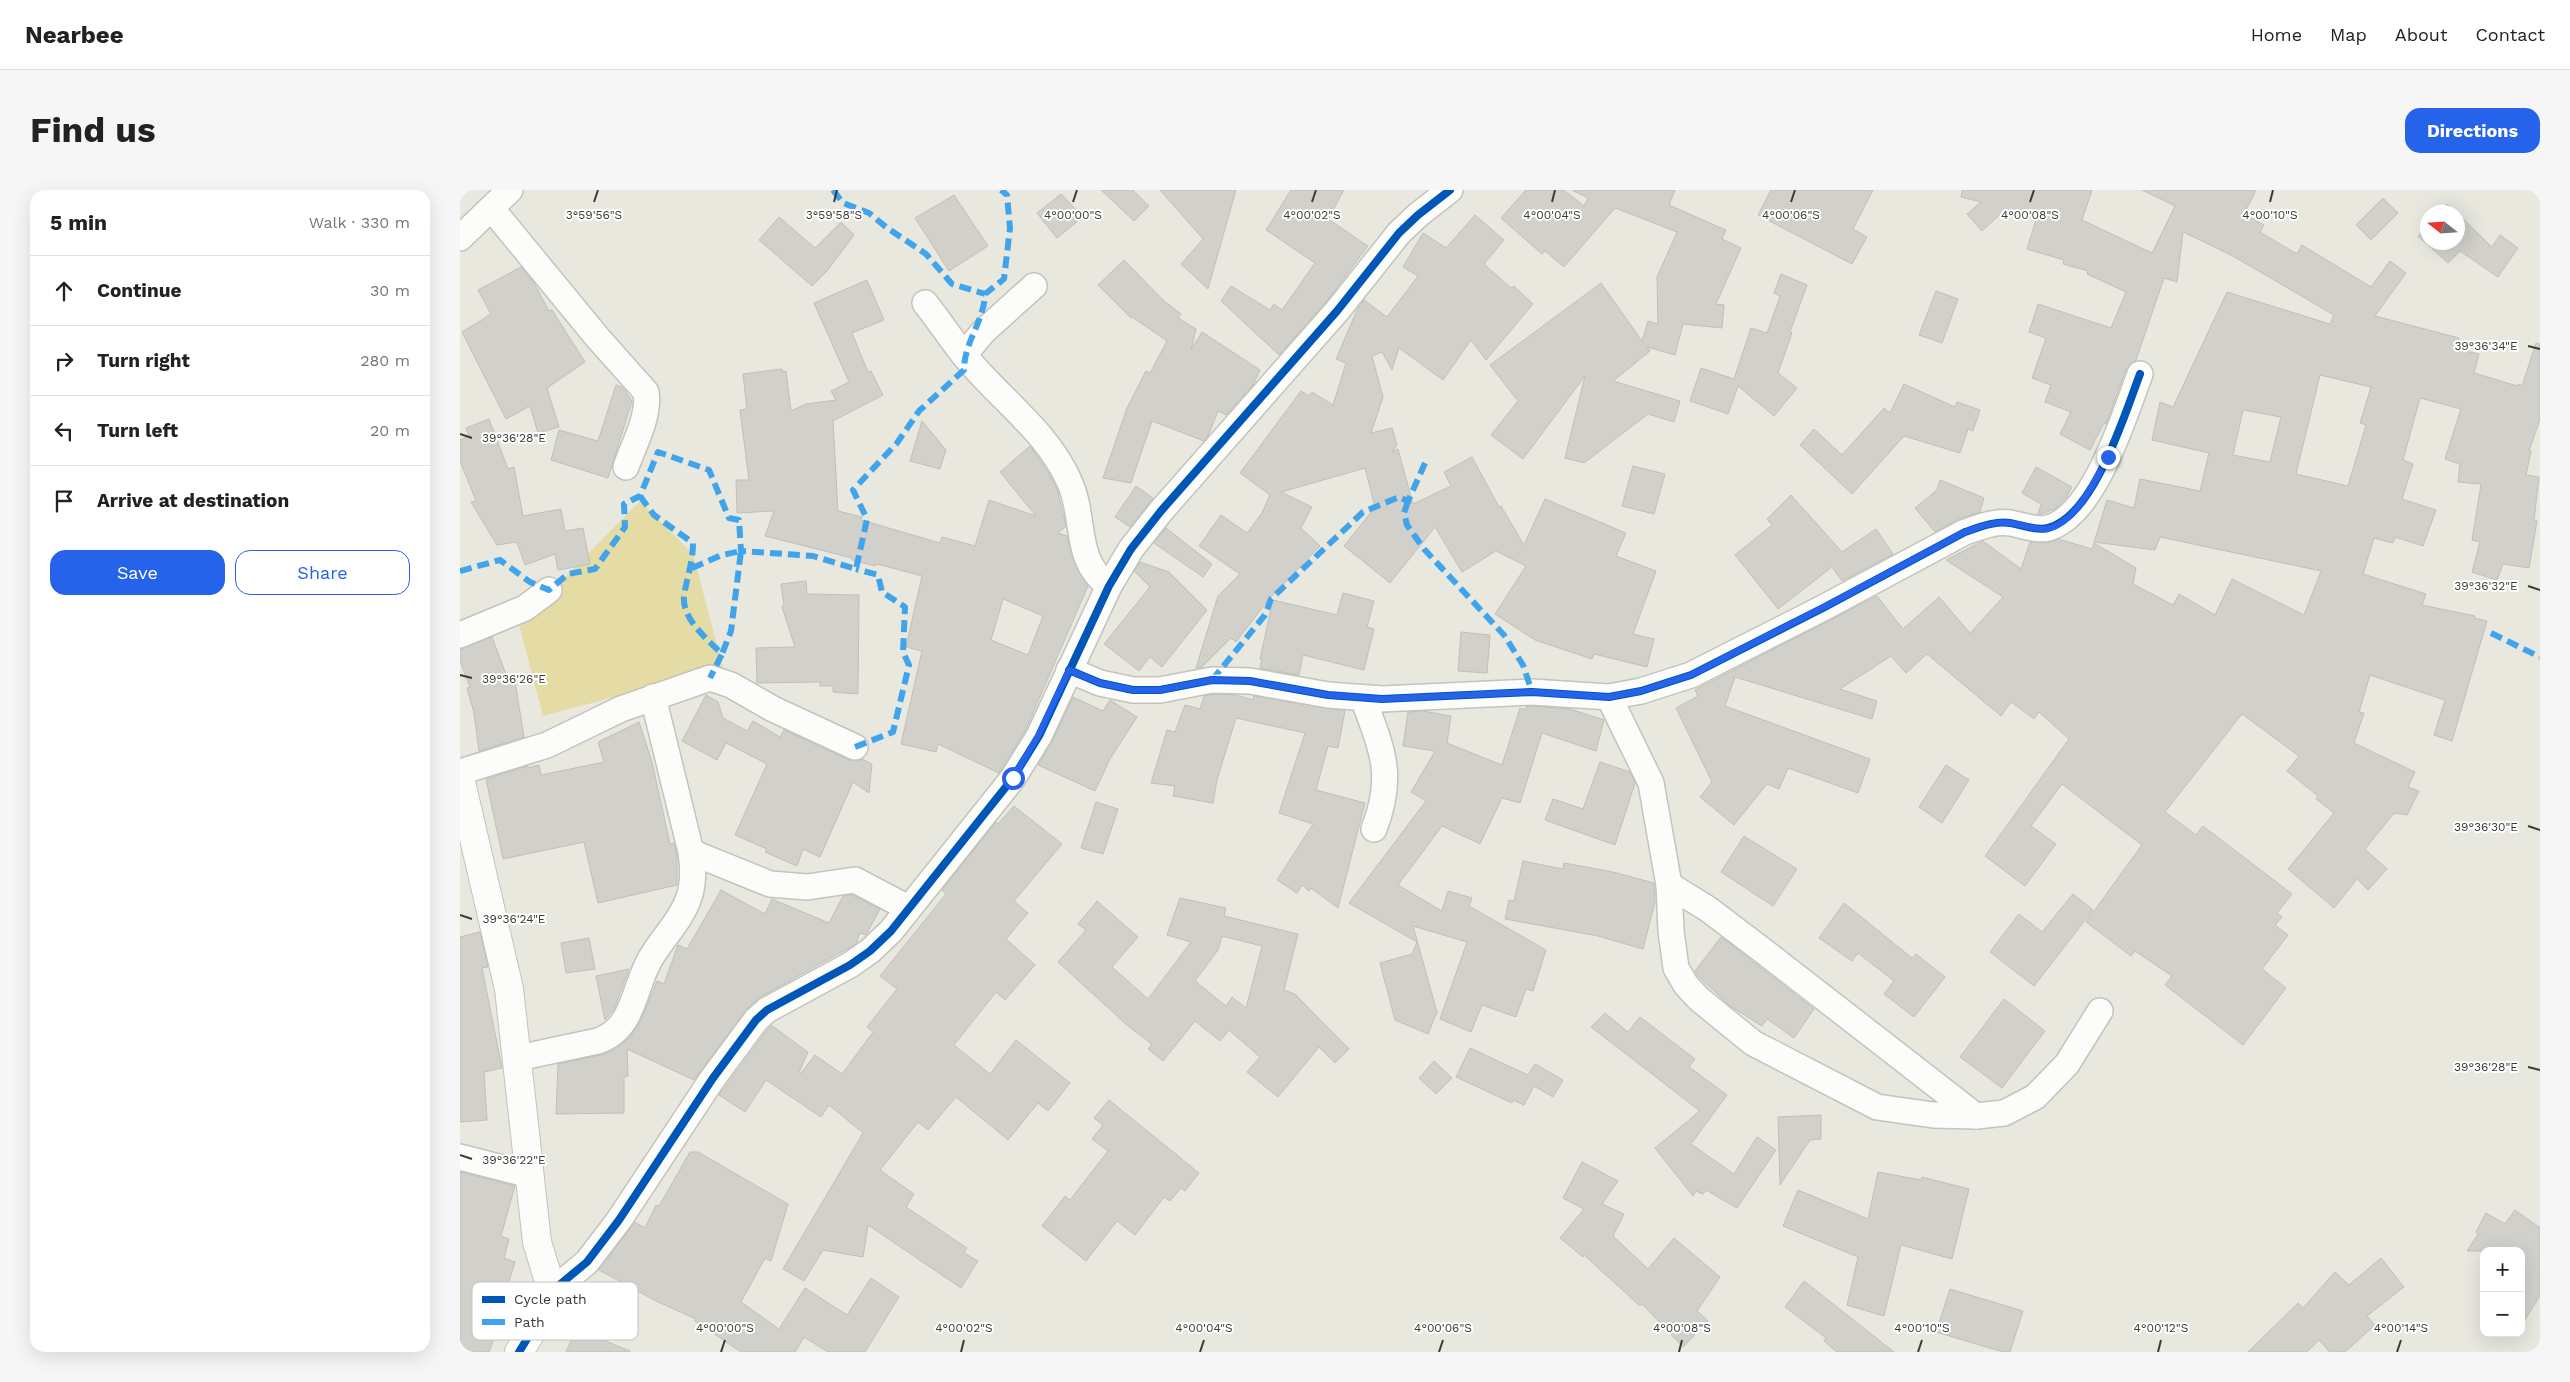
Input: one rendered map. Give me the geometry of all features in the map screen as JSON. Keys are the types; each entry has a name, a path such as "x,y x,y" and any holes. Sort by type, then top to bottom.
{"street":[{"path":"460,238 510,190"},
{"path":"563,1282 587,1262 619,1220 713,1078 756,1020 767,1010 850,965 870,951 891,931 1013,778 1038,736 1109,586 1131,549 1161,511 1331,318 1399,233 1418,215 1450,190"},
{"path":"492,209 597,337 646,392 648,402 645,414 626,467"},
{"path":"964,355 983,332 1034,286"},
{"path":"925,303 946,328 964,355 1036,431 1056,456 1071,483 1088,563 1109,586"},
{"path":"1069,670 1100,683 1133,690 1160,690 1212,680 1250,681 1328,695 1363,698 1439,698 1532,692 1609,697 1641,691 1691,675 1965,532 1987,524 2009,523 2046,529 2064,522 2091,488 2108,457 2140,374"},
{"path":"460,635 525,608 549,590"},
{"path":"460,772 547,745 621,709 706,678 719,679 773,709 854,748"},
{"path":"518,1058 611,1037 617,1031 635,1001 651,957 682,913 690,894 694,875 691,852 653,697"},
{"path":"1609,697 1651,783 1669,885 1671,931 1676,968 1686,985 1699,999 1753,1043 1877,1107 1933,1115 1976,1116 2004,1113 2035,1098 2067,1064 2100,1011"},
{"path":"1363,698 1375,731 1386,772 1386,791 1374,829"},
{"path":"460,778 508,989 518,1058 538,1242 549,1282"},
{"path":"691,852 770,884 807,887 855,880 908,908"},
{"path":"1669,885 1708,909 1766,952 1976,1116"},
{"path":"460,1157 530,1175"},
{"path":"519,1352 526,1340"}],"shaded area":[{"path":"640,501 693,554 723,668 543,716 519,624"}],"building":[{"path":"1101,190 1133,190 1149,206 1134,221"},
{"path":"1160,190 1236,190 1208,289 1181,264 1203,239"},
{"path":"1291,190 1344,190 1328,219 1368,246 1326,302 1279,355 1221,301 1231,286 1270,310 1274,304 1282,310 1315,263 1266,230"},
{"path":"1526,190 1564,190 1584,206 1588,198 1572,190 1675,190 1669,205 1726,230 1722,239 1741,248 1716,304 1724,305 1722,328 1683,324 1675,355 1647,347 1650,351 1613,381 1680,401 1674,422 1648,414 1584,463 1565,458 1585,376 1523,459 1491,435 1518,401 1490,365 1601,283 1642,341 1648,321 1658,324 1657,277 1677,232 1615,208 1564,267 1545,251 1542,254 1501,218"},
{"path":"1771,190 1873,190 1853,229 1867,237 1852,264 1758,215"},
{"path":"1962,190 2092,190 2082,220 2152,253 2175,206 2142,190 2256,190 2244,214 2264,225 2260,232 2297,254 2302,245 2371,287 2390,261 2406,273 2375,316 2459,338 2456,349 2479,354 2474,373 2522,386 2536,343 2540,344 2540,419 2529,451 2531,451 2526,475 2539,477 2534,520 2537,521 2529,568 2503,564 2497,580 2472,572 2480,542 2472,540 2481,484 2458,482 2460,464 2445,459 2461,409 2420,398 2403,460 2413,464 2402,499 2436,510 2423,546 2395,537 2393,543 2374,538 2363,574 2426,594 2422,605 2475,616 2474,618 2487,621 2452,741 2434,735 2445,700 2370,675 2359,712 2364,713 2354,743 2415,772 2408,787 2419,791 2407,815 2394,813 2365,849 2387,869 2368,890 2357,879 2334,908 2288,869 2334,813 2316,799 2318,796 2287,771 2299,756 2242,714 2165,812 2196,835 2203,826 2292,894 2277,913 2282,917 2275,925 2288,935 2262,969 2286,988 2243,1045 2165,985 2172,976 2135,951 2131,956 2086,922 2142,845 2062,784 2031,826 2056,844 2025,886 1985,856 2069,739 2039,712 2034,719 2011,702 2001,716 1927,654 1906,673 1891,656 1840,689 1877,701 1872,719 1735,677 1725,706 1870,759 1858,793 1788,768 1779,789 1767,784 1734,825 1700,797 1712,782 1676,708 1698,696 1695,690 1877,596 1903,629 1939,597 1970,633 2003,597 1946,560 1983,541 2021,569 2030,542 2046,543 2058,539 2092,549 2094,543 2136,568 2133,584 2173,605 2179,594 2215,615 2232,579 2304,615 2321,571 2160,537 2155,550 2094,542 2107,500 2134,508 2140,479 2200,491 2209,453 2152,440 2160,402 2173,407 2227,292 2330,324 2334,315 2231,255 2183,232 2177,282 2164,278 2136,360 2126,369 2106,424 2104,423 2090,450 2060,434 2071,412 2045,402 2051,385 2032,378 2046,338 2029,332 2038,304 2111,328 2126,292 2087,274 2088,271 2063,264 2064,260 2027,249 2037,217 2006,209 1982,231 1967,214 1981,202 1961,197","holes":["2320,375 2371,387 2360,423 2366,425 2348,486 2296,474","2243,410 2281,417 2270,462 2233,455"]},
{"path":"1061,194 1083,217 1057,238 1037,213"},
{"path":"954,195 988,246 949,271 915,218"},
{"path":"2383,198 2398,213 2371,240 2356,225"},
{"path":"1475,215 1504,240 1484,264 1511,288 1514,286 1533,304 1486,360 1471,340 1443,380 1399,348 1392,370 1382,352 1372,356 1383,397 1371,433 1392,428 1397,445 1392,452 1398,449 1413,504 1451,486 1444,472 1472,457 1499,507 1501,506 1524,545 1545,499 1626,533 1616,556 1656,571 1633,634 1654,639 1647,667 1594,654 1592,659 1535,640 1495,614 1526,566 1496,551 1462,572 1435,527 1390,583 1344,546 1375,507 1365,468 1281,492 1312,507 1301,528 1320,546 1269,599 1236,642 1231,638 1202,667 1196,668 1218,596 1240,574 1199,546 1221,515 1247,533 1262,513 1270,495 1240,473 1301,391 1309,396 1312,392 1333,405 1346,363 1336,359 1357,310 1364,300 1387,317 1418,276 1403,267 1423,233 1446,248"},
{"path":"779,217 815,248 841,222 854,235 827,271 812,286 759,240"},
{"path":"2465,221 2492,247 2500,235 2518,248 2498,277 2460,251 2448,263 2434,250 2465,250"},
{"path":"1124,260 1164,301 1181,314 1178,318 1196,329 1191,350 1202,332 1260,370 1253,385 1226,415 1218,411 1208,436 1204,441 1152,421 1131,483 1103,478 1127,408 1146,371 1150,373 1167,341 1131,318 1098,285"},
{"path":"521,267 534,283 549,311 552,310 585,362 547,388 559,427 538,433 530,406 506,419 462,332 491,314 478,290"},
{"path":"1781,274 1807,285 1778,373 1797,388 1774,416 1738,386 1728,414 1690,401 1701,368 1734,379 1751,328 1767,333 1780,296 1774,293"},
{"path":"867,280 884,320 852,333 868,372 871,371 883,395 833,421 838,511 862,517 861,520 940,543 942,537 975,546 989,500 1036,516 1000,472 1030,446 1057,489 1066,526 1058,533 1067,536 1077,569 1088,586 1026,729 999,773 938,744 936,752 901,744 922,651 906,647 922,576 881,565 875,564 875,566 852,560 852,558 765,536 774,511 737,513 736,480 749,480 740,410 747,409 743,374 782,369 783,372 786,371 791,411 806,404 836,400 831,391 849,382 814,303","holes":["1003,599 1043,616 1028,655 991,640"]},
{"path":"1936,291 1958,299 1942,343 1919,335"},
{"path":"1904,384 1955,407 1957,402 1980,410 1973,431 1968,429 1960,453 1904,436 1852,494 1800,445 1814,429 1842,455 1884,408 1890,413"},
{"path":"616,385 622,387 632,401 608,478 551,460 559,430 598,441"},
{"path":"489,419 508,469 514,467 523,516 561,509 565,531 583,528 590,564 558,570 555,554 525,565 517,542 497,545 471,502 476,501 460,461 460,440 469,436 466,428"},
{"path":"922,421 946,450 940,469 910,461"},
{"path":"1633,466 1665,474 1654,514 1622,506"},
{"path":"2036,467 2072,487 2066,498 2056,508 2042,514 2038,514 2041,504 2022,493"},
{"path":"1940,480 1984,498 1980,512 1958,519 1935,532 1915,508 1937,490"},
{"path":"1136,486 1153,498 1130,527 1115,517"},
{"path":"1791,495 1842,552 1876,529 1893,554 1842,581 1832,567 1778,609 1735,555 1772,525 1767,519"},
{"path":"1166,528 1212,564 1203,577 1154,543"},
{"path":"1140,562 1169,572 1207,610 1162,667 1150,657 1139,671 1104,644 1150,587 1134,571"},
{"path":"806,581 807,594 859,595 858,694 833,692 833,686 820,686 820,682 757,683 756,648 795,647 782,607 784,606 781,584"},
{"path":"1343,593 1374,601 1367,627 1374,629 1364,670 1303,655 1299,675 1260,668 1262,659 1260,659 1273,600 1337,615"},
{"path":"1461,632 1490,635 1487,673 1458,671"},
{"path":"492,637 507,677 514,675 524,737 479,751 474,713 467,688 470,687 460,661 460,649"},
{"path":"1213,694 1236,695 1253,700 1254,696 1345,711 1338,748 1328,746 1316,790 1365,803 1338,908 1311,888 1309,891 1302,885 1297,893 1277,880 1313,824 1279,813 1305,733 1236,718 1217,780 1213,803 1173,796 1175,786 1151,783 1167,730 1175,732 1185,705 1200,709 1204,696"},
{"path":"706,695 718,702 723,718 747,731 753,721 780,737 784,730 849,760 862,759 872,764 869,793 853,782 820,857 803,849 797,866 765,852 767,849 735,835 767,764 726,743 717,760 682,741"},
{"path":"1073,697 1103,711 1110,700 1137,717 1110,759 1095,791 1038,765 1052,742"},
{"path":"1526,707 1570,709 1604,720 1596,751 1542,733 1520,803 1502,798 1480,844 1442,826 1398,885 1442,911 1448,891 1472,898 1469,906 1546,950 1533,991 1526,989 1516,1017 1482,1005 1471,1032 1440,1019 1467,942 1413,926 1437,1012 1428,1034 1395,1020 1380,963 1412,954 1417,942 1349,903 1426,801 1411,792 1435,751 1403,746 1408,712 1423,711 1451,716 1447,743 1502,765 1520,708 1525,710"},
{"path":"639,722 652,762 670,844 674,843 677,855 677,885 598,903 584,842 503,859 486,779 528,766 528,768 539,765 541,775 604,762 598,742"},
{"path":"1600,762 1630,772 1635,783 1615,845 1545,820 1553,799 1583,809"},
{"path":"1946,765 1969,780 1942,823 1919,807"},
{"path":"1096,802 1118,809 1103,854 1081,848"},
{"path":"1014,806 1062,844 1014,901 1028,913 1006,939 1035,965 1005,1000 996,992 954,1045 990,1074 1016,1040 1070,1083 1048,1111 1038,1103 1008,1140 956,1097 928,1130 918,1122 880,1170 914,1194 906,1207 967,1248 964,1253 978,1261 961,1288 868,1225 863,1257 823,1250 804,1281 783,1269 863,1133 829,1105 821,1117 766,1080 745,1112 719,1095 771,1025 808,1052 799,1072 801,1073 815,1055 842,1074 873,1032 867,1027 897,989 880,976 946,894 942,890 996,822 998,824"},
{"path":"1744,836 1797,869 1773,906 1721,872"},
{"path":"1523,861 1563,869 1564,863 1613,872 1654,883 1655,902 1643,949 1598,936 1505,919 1509,900 1514,901"},
{"path":"721,890 765,914 772,899 829,923 843,896 852,895 880,909 866,935 860,933 856,944 760,997 747,1009 694,1080 627,1049 628,1076 624,1077 624,1113 556,1114 558,1064 604,1054 617,1048 630,1037 640,1022 657,981 664,984 678,945 687,949"},
{"path":"2073,894 2093,910 2034,986 1990,952 2019,914 2042,932"},
{"path":"1180,898 1226,908 1224,916 1298,934 1284,990 1295,994 1349,1049 1335,1063 1319,1047 1278,1097 1247,1072 1260,1057 1229,1030 1220,1041 1195,1021 1163,1061 1148,1049 1152,1044 1128,1026 1058,962 1086,930 1078,924 1097,901 1138,937 1112,967 1148,999 1191,942 1167,935","holes":["1222,936 1262,946 1246,1008 1232,997 1226,1006 1195,981 1218,950"]},
{"path":"1844,903 1912,958 1916,954 1945,977 1914,1017 1884,994 1894,981 1858,953 1852,961 1819,938"},
{"path":"480,932 488,967 482,968 502,1068 484,1072 487,1120 460,1122 460,937"},
{"path":"1721,937 1814,1009 1794,1038 1767,1019 1762,1026 1730,1006 1698,976 1695,971"},
{"path":"589,938 595,969 566,973 561,943"},
{"path":"629,969 614,1009 605,1020 596,976"},
{"path":"2004,999 2045,1031 2002,1088 1960,1057"},
{"path":"1605,1013 1628,1032 1640,1017 1695,1059 1689,1067 1727,1095 1691,1144 1734,1174 1757,1137 1776,1150 1737,1208 1706,1190 1703,1194 1696,1191 1693,1196 1655,1148 1700,1111 1591,1027"},
{"path":"1470,1048 1528,1075 1535,1064 1563,1080 1553,1097 1534,1086 1524,1105 1513,1100 1512,1103 1456,1077"},
{"path":"1434,1061 1452,1078 1436,1094 1419,1078"},
{"path":"1109,1100 1199,1173 1185,1191 1181,1188 1170,1201 1164,1197 1135,1235 1117,1221 1086,1261 1042,1226 1065,1196 1070,1200 1108,1151 1092,1139 1103,1125 1094,1118"},
{"path":"1821,1115 1821,1139 1810,1140 1780,1185 1778,1117"},
{"path":"690,1152 698,1152 788,1204 771,1261 765,1258 741,1302 779,1329 805,1288 847,1315 871,1278 899,1297 865,1352 828,1352 804,1337 795,1352 741,1352 695,1321 696,1319 638,1291 638,1282 621,1282 599,1270 635,1222 645,1228 656,1205 659,1206"},
{"path":"1582,1162 1618,1181 1602,1204 1624,1214 1613,1236 1648,1269 1674,1238 1720,1277 1697,1311 1708,1321 1683,1347 1642,1304 1640,1306 1584,1255 1583,1257 1560,1238 1584,1209 1563,1198"},
{"path":"460,1172 515,1186 501,1236 509,1239 504,1258 515,1262 509,1282 472,1282 472,1340 494,1340 489,1352 460,1352"},
{"path":"1878,1172 1921,1180 1922,1177 1969,1189 1952,1259 1901,1245 1884,1316 1847,1305 1858,1257 1783,1226 1798,1190 1868,1219"},
{"path":"2515,1210 2540,1228 2540,1296 2525,1320 2525,1247 2480,1247 2480,1251 2467,1251 2478,1234 2476,1232 2486,1213 2505,1224"},
{"path":"2381,1258 2404,1287 2367,1316 2375,1325 2345,1352 2330,1352 2319,1340 2307,1352 2248,1352 2298,1303 2303,1308 2335,1272 2349,1285"},
{"path":"1804,1281 1894,1352 1837,1352 1824,1341 1826,1338 1785,1307"},
{"path":"1950,1289 2023,1311 2010,1352 2003,1352 1936,1332"},
{"path":"571,1340 603,1340 630,1351 630,1352 566,1352"}],"marked path":[{"path":"833,190 843,203 869,213 926,254 952,284 985,294"},
{"path":"460,571 500,560 530,582 549,590 568,574 595,569 625,527 624,504 640,496 658,452 709,470 729,518 739,520 741,551 813,556 856,569 867,519 853,490 897,443 919,411 964,370 967,350 981,314 985,294 1004,279 1010,228 1007,195 1001,190"},
{"path":"1212,680 1265,615 1271,599 1363,512 1399,497 1408,501 1426,461"},
{"path":"640,496 654,515 693,543 684,605 691,621 703,636 722,654 710,678"},
{"path":"1408,501 1404,513 1407,525 1424,549 1504,635 1523,665 1532,692"},
{"path":"692,568 722,555 741,551 731,631 722,654"},
{"path":"855,747 893,732 909,665 903,652 905,607 882,592 878,575 856,569"},
{"path":"2491,633 2540,657"}],"cycle path":[{"path":"563,1282 587,1262 619,1220 713,1078 756,1020 767,1010 850,965 870,951 891,931 1013,778 1039,736 1109,586 1131,549 1161,511 1337,311 1399,233 1418,215 1450,190"},
{"path":"1069,670 1100,683 1133,690 1160,690 1212,680 1250,681 1328,695 1382,699 1532,692 1609,697 1641,691 1691,675 1823,608 1965,532 1998,523 2010,523 2043,529 2065,520 2080,505 2105,462 2140,374"},
{"path":"519,1352 526,1340"}],"route":[{"path":"1013,778 1038,736 1069,670 1100,683 1133,690 1160,690 1212,680 1250,681 1328,695 1382,699 1439,698 1494,692 1532,692 1609,697 1641,691 1691,675 1965,532 1987,524 2009,523 2046,529 2064,522 2091,488 2108,457"}]}
